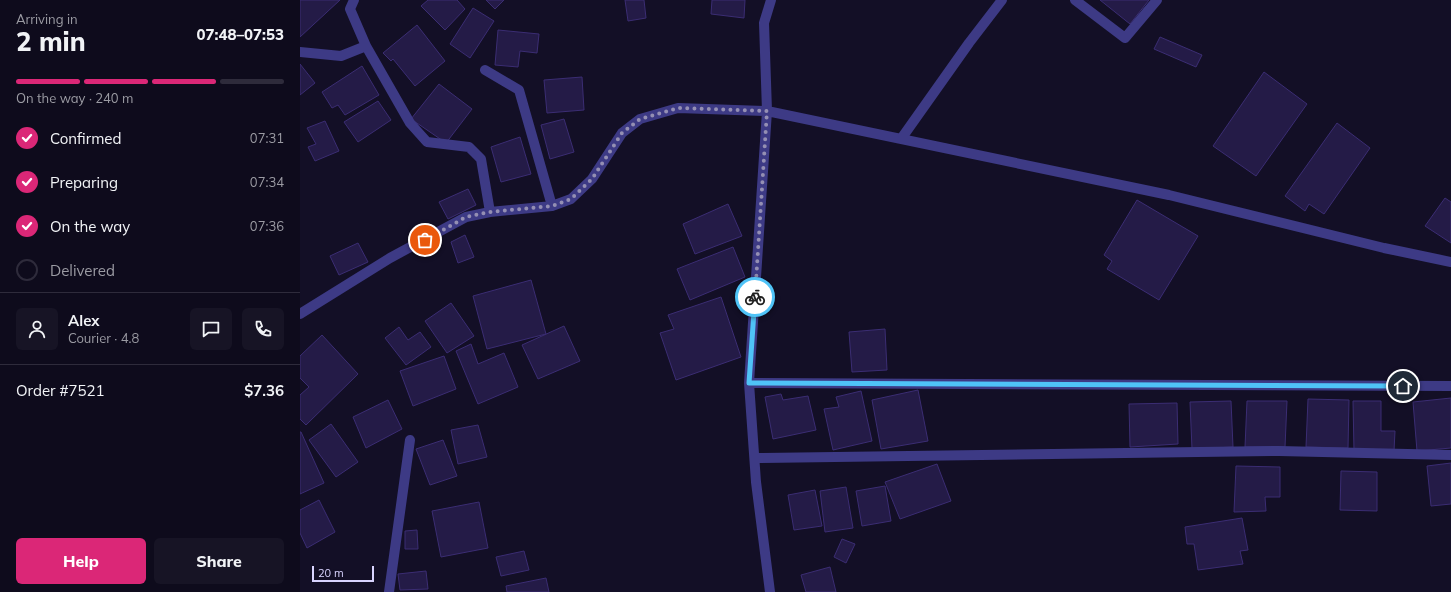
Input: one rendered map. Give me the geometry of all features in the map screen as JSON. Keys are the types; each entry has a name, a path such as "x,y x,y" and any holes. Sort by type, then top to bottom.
{"street":[{"path":"354,0 350,9 366,46 410,123 427,142 469,147 481,159 490,212"},
{"path":"770,592 755,458 749,383 767,111 764,23 771,0"},
{"path":"900,139 1002,0"},
{"path":"1075,0 1125,38 1157,0"},
{"path":"300,52 341,56 366,46"},
{"path":"484,70 519,90 552,206"},
{"path":"300,314 390,258 466,217 490,212 552,206 571,199 592,179 622,133 640,119 678,108 767,111 1169,195 1384,248 1451,262"},
{"path":"749,383 1451,386"},
{"path":"389,592 410,440"},
{"path":"755,458 1279,451 1451,455"}],"building":[{"path":"300,0 340,0 300,37"},
{"path":"428,0 457,0 465,9 445,30 421,6"},
{"path":"486,0 504,0 495,9"},
{"path":"625,0 644,0 646,18 628,21"},
{"path":"712,0 745,0 744,18 711,14"},
{"path":"1100,0 1149,0 1130,24"},
{"path":"473,8 494,21 470,58 450,44"},
{"path":"417,25 445,61 415,86 393,59 391,61 383,53"},
{"path":"498,30 539,34 537,53 520,51 518,67 495,65"},
{"path":"1160,37 1202,55 1196,67 1154,49"},
{"path":"300,64 315,83 300,95"},
{"path":"362,66 379,95 345,115 338,105 332,108 322,92"},
{"path":"1264,72 1307,104 1256,176 1213,146"},
{"path":"582,77 584,110 547,113 544,80"},
{"path":"439,84 472,109 446,143 411,119"},
{"path":"378,101 391,120 358,142 344,122"},
{"path":"564,119 574,152 550,159 541,125"},
{"path":"325,121 339,151 315,161 308,147 316,144 307,128"},
{"path":"1337,123 1370,148 1324,214 1309,204 1305,211 1285,196"},
{"path":"520,137 531,174 501,182 491,147"},
{"path":"468,189 476,205 448,219 439,202"},
{"path":"1445,198 1451,202 1451,243 1425,226"},
{"path":"1137,200 1198,236 1159,300 1107,269 1112,261 1104,255"},
{"path":"728,204 742,236 695,254 683,224"},
{"path":"465,235 474,257 458,263 451,242"},
{"path":"358,243 368,262 339,275 330,256"},
{"path":"733,247 745,277 690,300 677,269"},
{"path":"531,280 546,334 487,349 473,296"},
{"path":"721,297 741,357 676,380 660,333 674,329 668,315"},
{"path":"451,303 474,336 447,353 425,321"},
{"path":"564,326 580,361 538,379 522,345"},
{"path":"399,327 408,340 420,332 431,347 406,365 385,338"},
{"path":"885,329 887,370 852,372 849,332"},
{"path":"322,335 358,374 306,425 300,419 300,395 309,387 300,378 300,356"},
{"path":"471,344 478,364 504,353 518,387 478,404 456,351"},
{"path":"444,356 456,389 413,406 400,371"},
{"path":"918,390 928,441 881,449 872,400"},
{"path":"861,391 872,441 833,450 824,409 839,407 836,397"},
{"path":"781,394 783,400 808,396 816,430 773,439 765,397"},
{"path":"1451,398 1451,448 1417,451 1413,402"},
{"path":"1308,399 1349,400 1348,448 1306,447"},
{"path":"388,400 402,429 366,448 353,417"},
{"path":"1231,401 1233,447 1192,449 1190,402"},
{"path":"1247,401 1287,401 1285,447 1245,447"},
{"path":"1353,401 1381,401 1381,431 1395,431 1394,451 1354,451"},
{"path":"1177,403 1178,444 1130,447 1129,404"},
{"path":"331,424 358,462 336,477 309,440"},
{"path":"478,425 487,457 458,464 451,430"},
{"path":"300,432 324,483 300,494"},
{"path":"443,440 457,476 430,485 416,449"},
{"path":"1451,463 1451,504 1431,506 1427,466"},
{"path":"937,464 951,501 900,519 885,482"},
{"path":"1236,466 1280,467 1280,497 1265,497 1266,511 1234,512"},
{"path":"1341,471 1377,472 1377,511 1340,510"},
{"path":"885,486 891,521 862,526 856,491"},
{"path":"846,487 853,528 825,532 820,491"},
{"path":"815,490 822,526 794,530 788,495"},
{"path":"319,500 335,532 307,548 300,533 300,510"},
{"path":"479,502 488,548 441,557 432,511"},
{"path":"1242,518 1248,550 1240,551 1243,564 1198,570 1194,544 1187,544 1185,527"},
{"path":"417,530 418,549 405,549 405,531"},
{"path":"842,539 855,544 846,563 834,557"},
{"path":"524,551 529,570 501,576 496,557"},
{"path":"830,567 836,592 806,592 801,575"},
{"path":"426,571 428,589 400,590 398,574"},
{"path":"546,578 549,592 507,592 506,586"}],"way so far":[{"path":"425,240 466,217 490,212 552,206 571,199 592,179 622,133 640,119 678,108 767,111 755,297"}],"route":[{"path":"755,297 749,383 1403,386"}]}
